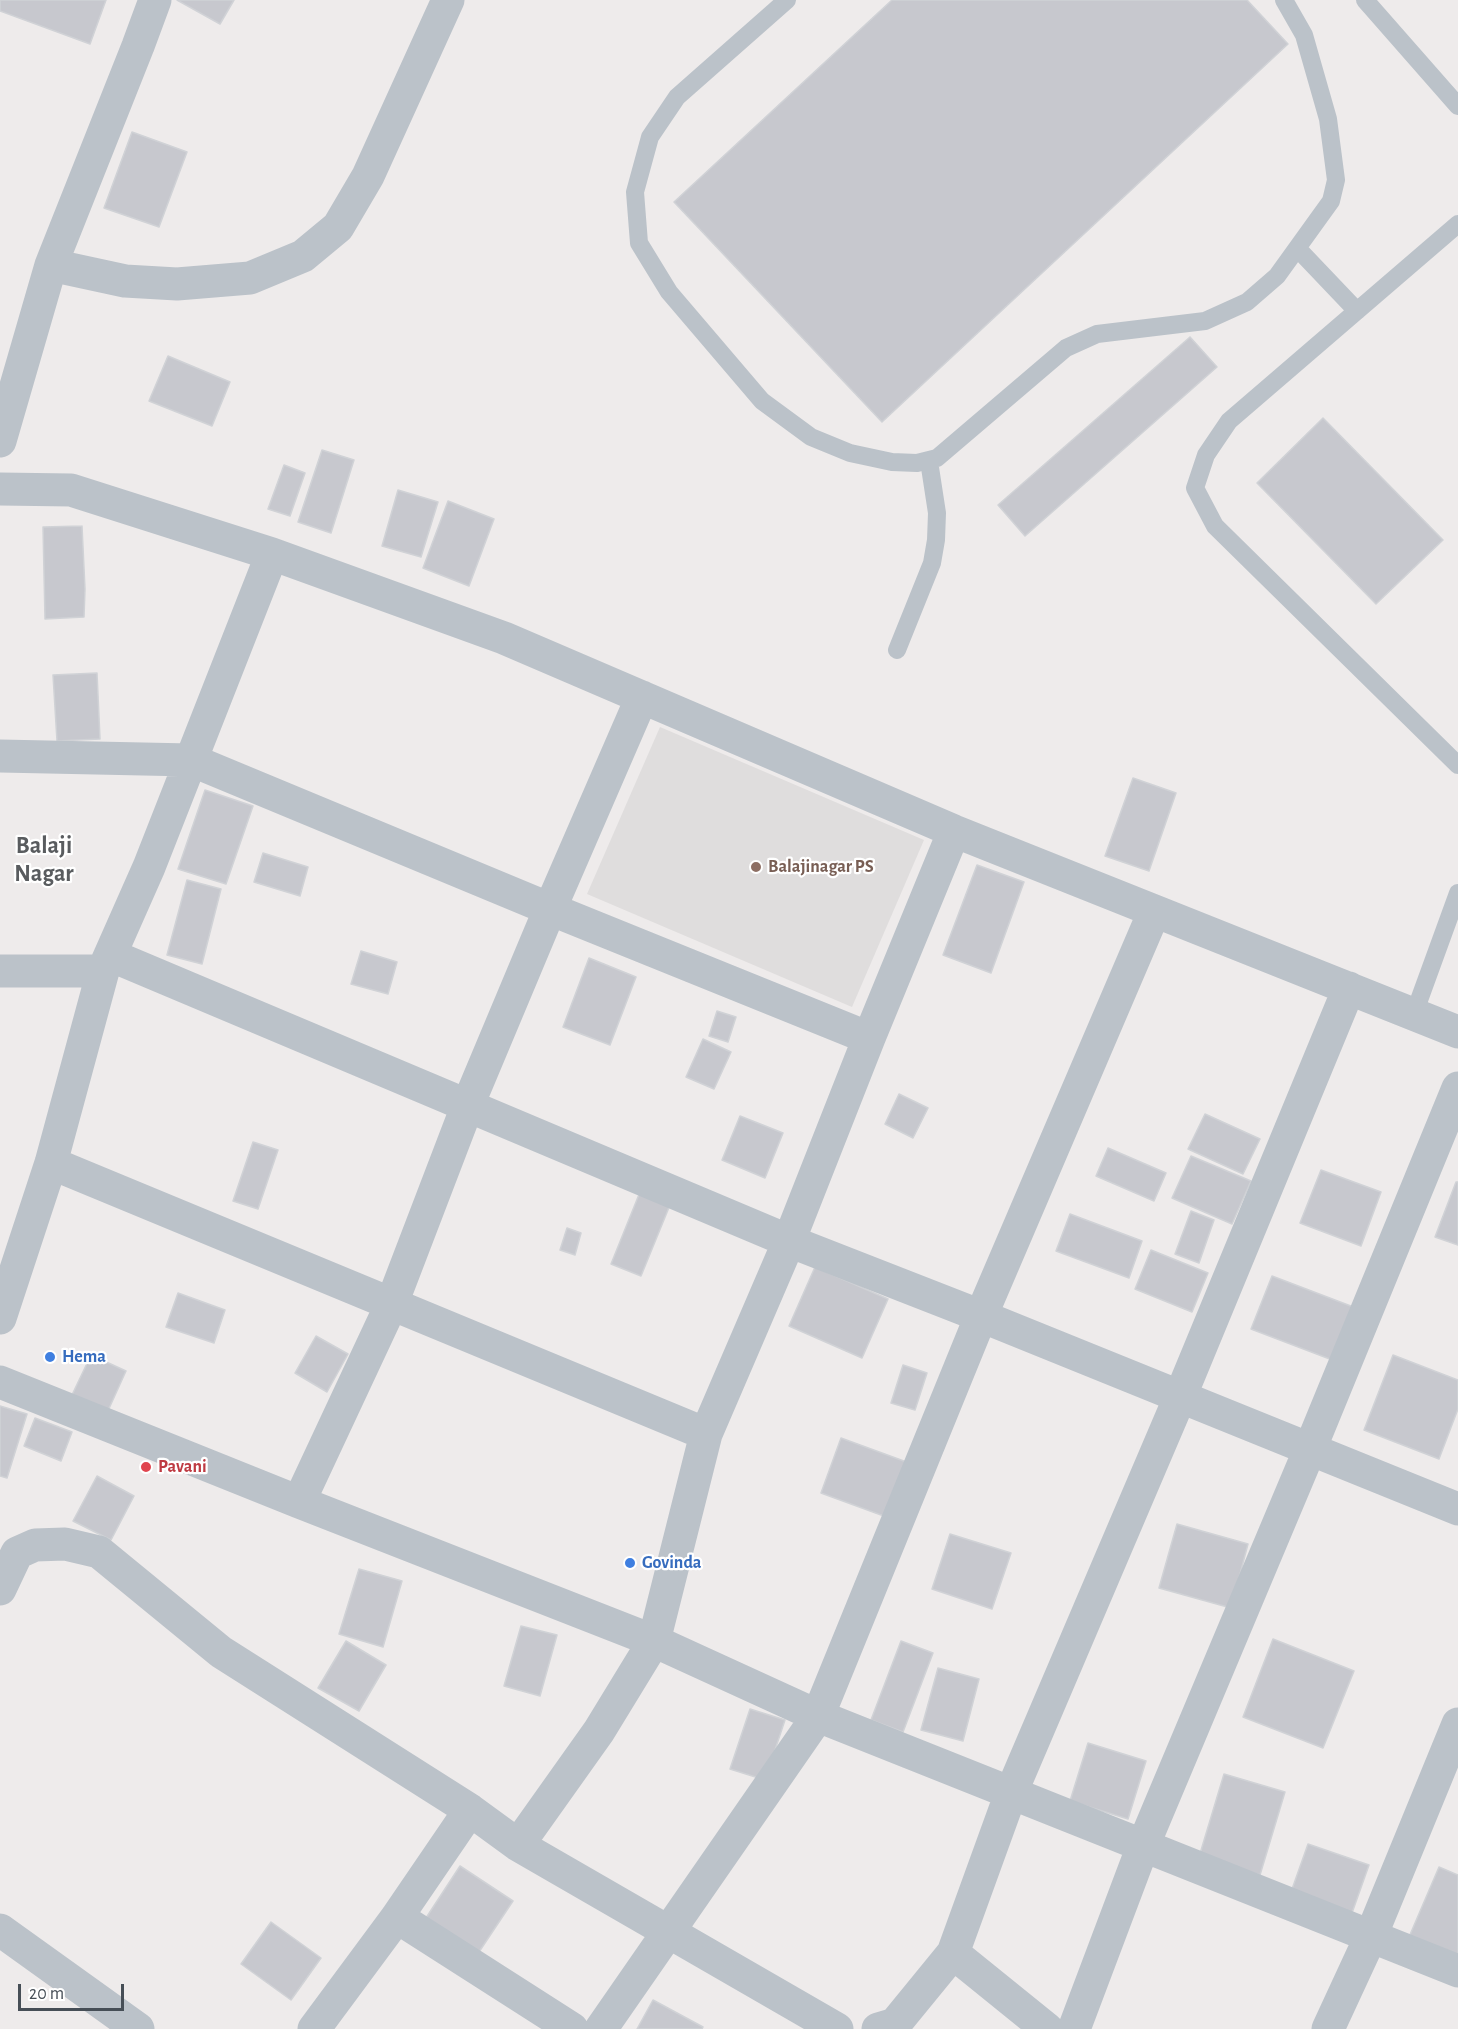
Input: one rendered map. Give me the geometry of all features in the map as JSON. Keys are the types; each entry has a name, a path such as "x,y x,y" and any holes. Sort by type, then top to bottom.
{"street":[{"path":"0,441 51,265 155,0"},
{"path":"51,265 125,280 177,284 250,278 303,256 338,227 368,176 447,0"},
{"path":"0,489 71,490 272,554 504,638 954,831 1458,1032"},
{"path":"0,1318 51,1163 106,963 149,867 272,554"},
{"path":"299,1502 392,1304 467,1107 642,697"},
{"path":"0,756 191,760 869,1038"},
{"path":"518,1845 599,1731 654,1641 706,1434 789,1241 954,831"},
{"path":"601,2029 666,1932 818,1716 981,1316 1154,912"},
{"path":"0,971 106,963 467,1107 789,1241 1458,1509"},
{"path":"878,2029 895,2024 953,1953 1011,1793 1180,1397 1349,988"},
{"path":"1074,2029 1143,1846 1310,1449 1458,1088"},
{"path":"51,1163 706,1434"},
{"path":"0,1382 654,1641 818,1716 1458,1971"},
{"path":"0,1589 17,1553 34,1545 65,1544 99,1552 221,1652 470,1810 518,1845 837,2029"},
{"path":"1328,2029 1371,1936 1458,1724"},
{"path":"314,2029 397,1917 470,1810"},
{"path":"397,1917 572,2029"},
{"path":"0,1930 138,2029"},
{"path":"953,1953 1047,2029"}],"lane":[{"path":"787,0 677,97 650,137 635,192 639,243 669,292 762,400 811,436 850,453 892,462 917,463 937,458 1066,348 1097,334 1205,321 1247,302 1277,276 1331,201 1336,180 1328,119 1304,35 1284,0"},
{"path":"1365,0 1458,106"},
{"path":"1458,224 1229,421 1206,455 1195,488 1215,526 1458,765"},
{"path":"1297,248 1357,311"},
{"path":"897,651 932,563 936,540 937,513 929,461"},
{"path":"1414,1014 1458,893"}],"shaded area":[{"name":"Balajinagar PS","path":"660,727 924,840 852,1007 587,894"}],"building":[{"path":"0,0 106,0 90,44 0,11"},
{"path":"177,0 234,0 220,24"},
{"path":"892,0 1247,0 1288,44 882,422 674,202"},
{"path":"132,132 187,152 159,227 104,208"},
{"path":"1190,337 1217,367 1025,536 998,505"},
{"path":"168,356 230,382 212,426 149,401"},
{"path":"1323,418 1443,540 1376,604 1257,483"},
{"path":"322,450 354,460 331,533 298,522"},
{"path":"284,465 305,473 290,516 268,509"},
{"path":"398,490 438,502 421,557 382,546"},
{"path":"448,501 494,519 469,586 423,568"},
{"path":"82,526 84,617 45,619 43,527"},
{"path":"97,673 100,739 57,741 53,675"},
{"path":"1133,778 1176,793 1149,871 1105,856"},
{"path":"205,790 253,806 226,884 178,869"},
{"path":"263,853 308,867 300,896 254,882"},
{"path":"977,865 1024,882 991,973 943,955"},
{"path":"187,880 221,889 202,964 167,955"},
{"path":"361,951 397,962 388,994 351,984"},
{"path":"589,958 636,977 610,1045 563,1027"},
{"path":"717,1011 736,1017 728,1042 709,1036"},
{"path":"703,1039 731,1052 714,1089 686,1077"},
{"path":"899,1094 928,1108 913,1138 885,1124"},
{"path":"1205,1114 1260,1139 1243,1174 1188,1149"},
{"path":"740,1116 783,1133 765,1178 722,1160"},
{"path":"253,1142 278,1150 258,1209 233,1201"},
{"path":"1108,1148 1166,1173 1154,1201 1096,1176"},
{"path":"1191,1156 1251,1181 1232,1224 1172,1198"},
{"path":"1321,1170 1381,1192 1361,1246 1300,1223"},
{"path":"1456,1182 1458,1182 1458,1245 1435,1237"},
{"path":"640,1192 670,1205 641,1276 611,1264"},
{"path":"1191,1211 1214,1220 1199,1263 1175,1254"},
{"path":"1070,1214 1142,1241 1129,1278 1056,1251"},
{"path":"567,1228 581,1233 575,1255 560,1250"},
{"path":"1151,1250 1208,1273 1192,1312 1135,1289"},
{"path":"815,1267 888,1299 862,1358 789,1326"},
{"path":"1272,1276 1356,1308 1335,1361 1251,1329"},
{"path":"178,1293 225,1310 214,1343 166,1327"},
{"path":"316,1336 348,1354 327,1392 295,1373"},
{"path":"91,1355 126,1371 107,1413 71,1397"},
{"path":"1393,1355 1458,1380 1458,1409 1439,1459 1364,1430"},
{"path":"903,1365 927,1373 915,1410 891,1403"},
{"path":"0,1406 27,1414 7,1478 0,1476"},
{"path":"35,1418 72,1432 61,1461 24,1446"},
{"path":"841,1438 912,1464 892,1519 821,1493"},
{"path":"97,1476 134,1496 111,1540 73,1521"},
{"path":"1177,1524 1248,1544 1231,1608 1159,1588"},
{"path":"950,1534 1011,1553 992,1609 932,1589"},
{"path":"359,1569 402,1581 383,1647 339,1634"},
{"path":"521,1626 557,1635 540,1696 504,1686"},
{"path":"1273,1639 1354,1671 1323,1748 1243,1717"},
{"path":"346,1641 386,1665 359,1711 318,1688"},
{"path":"901,1641 933,1653 903,1732 871,1720"},
{"path":"938,1668 979,1679 963,1741 921,1730"},
{"path":"750,1709 785,1720 765,1780 730,1769"},
{"path":"1088,1743 1146,1761 1128,1819 1070,1801"},
{"path":"1224,1774 1285,1792 1260,1875 1199,1857"},
{"path":"1308,1844 1369,1865 1352,1913 1291,1892"},
{"path":"460,1866 513,1901 477,1955 424,1921"},
{"path":"1439,1867 1458,1875 1458,1958 1409,1937"},
{"path":"271,1922 321,1958 291,2000 241,1964"},
{"path":"653,2000 703,2027 702,2029 637,2029"}],"place":[{"name":"Balajinagar PS","path":"756,867"},
{"name":"Hema","path":"50,1357"},
{"name":"Pavani","path":"146,1467"},
{"name":"Govinda","path":"630,1563"}],"district":[{"name":"Balaji Nagar","path":"44,860"}]}
